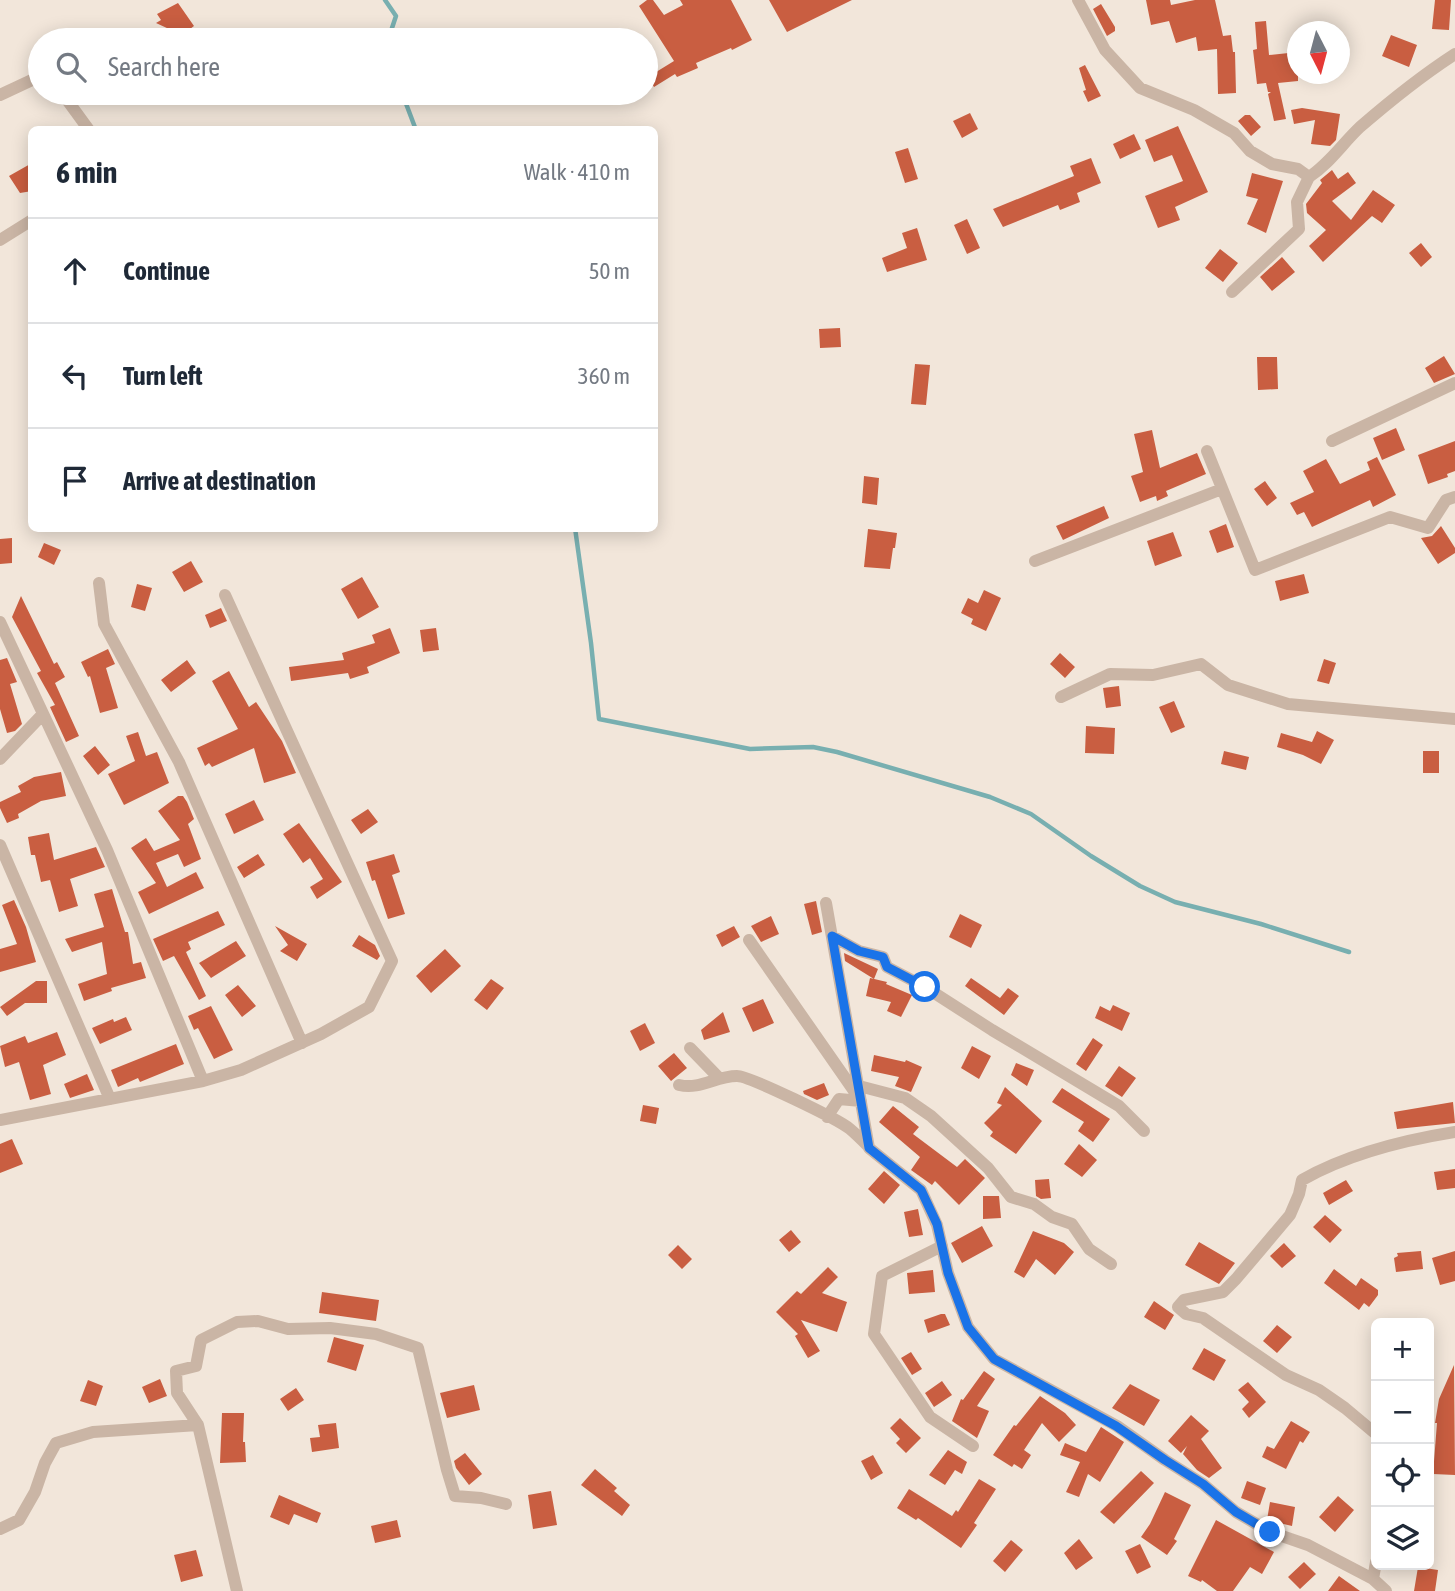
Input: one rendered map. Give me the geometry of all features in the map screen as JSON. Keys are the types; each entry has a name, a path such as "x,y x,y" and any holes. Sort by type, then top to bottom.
{"street":[{"path":"1078,0 1105,50 1140,88 1194,110 1234,133 1250,151 1272,164 1298,169 1309,177"},
{"path":"1232,292 1299,229 1297,202 1309,177 1325,167 1357,129 1424,74 1455,54"},
{"path":"0,95 28,82"},
{"path":"71,105 86,126"},
{"path":"0,240 28,222"},
{"path":"1332,441 1455,383"},
{"path":"1207,452 1255,570 1390,517 1428,528 1446,500 1455,496"},
{"path":"1035,561 1222,489"},
{"path":"99,583 104,624 179,762 302,1043"},
{"path":"0,1121 203,1081 241,1070 302,1043 369,1007 392,961 225,595"},
{"path":"0,622 107,850 203,1081"},
{"path":"1061,697 1110,674 1153,675 1201,664 1228,685 1288,704 1455,719"},
{"path":"0,759 43,714"},
{"path":"0,845 110,1099"},
{"path":"825,903 869,1148"},
{"path":"832,936 859,951 883,957 887,967 925,987 1119,1106 1144,1131"},
{"path":"749,940 862,1101"},
{"path":"690,1048 719,1078"},
{"path":"679,1085 696,1087 719,1078 739,1076 848,1127 869,1148 921,1190 937,1224 948,1273 968,1327 994,1359 1116,1426 1203,1484 1236,1512 1270,1532 1308,1545 1373,1579 1385,1591"},
{"path":"859,1086 905,1098 931,1116 988,1168 1011,1197 1034,1204 1052,1217 1072,1224 1089,1249 1111,1264"},
{"path":"827,1117 839,1099 862,1101"},
{"path":"1371,1430 1319,1390 1286,1375 1203,1318 1186,1314 1178,1307 1184,1300 1223,1292 1237,1279 1254,1255 1290,1215 1302,1180 1327,1166 1359,1155 1455,1132"},
{"path":"942,1246 882,1276 874,1334 930,1417 973,1446"},
{"path":"237,1591 198,1425 177,1393 176,1371 196,1366 201,1340 237,1322 258,1321 288,1329 330,1328 376,1334 418,1348 455,1496 506,1504"},
{"path":"0,1529 19,1520 36,1492 45,1463 56,1443 93,1432 198,1425"},
{"path":"1373,1579 1375,1570"}],"building":[{"path":"647,0 653,0 664,15 683,5 680,0 731,0 752,40 696,63 698,68 677,77 675,74 658,85 658,71 674,61 658,36 658,28 653,28 639,6"},
{"path":"769,0 852,0 787,32"},
{"path":"1146,0 1170,0 1171,5 1195,0 1215,0 1223,36 1231,35 1235,52 1236,93 1218,94 1217,49 1198,51 1196,37 1176,43 1169,21 1151,25"},
{"path":"1435,0 1451,0 1449,30 1432,29"},
{"path":"178,3 194,26 167,28 156,23 161,20 157,14"},
{"path":"1101,4 1115,27 1115,31 1107,36 1093,9"},
{"path":"1266,21 1269,55 1287,53 1287,82 1278,83 1286,119 1274,121 1268,94 1271,92 1268,92 1266,83 1257,84 1253,50 1257,49 1255,22"},
{"path":"1391,35 1417,45 1409,67 1382,56"},
{"path":"1085,65 1101,96 1088,102 1079,68"},
{"path":"1302,108 1340,114 1336,140 1330,146 1311,144 1315,120 1294,124 1291,110"},
{"path":"970,113 978,129 962,138 953,121"},
{"path":"1245,115 1250,115 1261,127 1251,136 1238,121"},
{"path":"1178,126 1208,192 1175,207 1180,220 1158,228 1145,196 1183,181 1172,155 1154,162 1145,140"},
{"path":"1134,134 1141,149 1120,159 1113,144"},
{"path":"908,148 918,179 905,183 895,152"},
{"path":"1091,158 1101,183 1077,193 1080,202 1060,210 1058,205 1003,227 993,209 1074,176 1070,166"},
{"path":"28,165 28,192 20,193 9,176"},
{"path":"1332,170 1338,179 1348,172 1356,183 1332,201 1351,220 1373,190 1395,205 1382,223 1372,216 1323,262 1309,246 1326,230 1307,213 1306,204 1322,183 1320,180"},
{"path":"1252,173 1283,181 1266,233 1247,224 1258,199 1246,196"},
{"path":"967,219 980,248 967,254 954,225"},
{"path":"917,228 927,260 887,272 882,258 907,248 902,233"},
{"path":"1421,243 1432,257 1421,267 1409,253"},
{"path":"1220,249 1238,263 1223,282 1205,268"},
{"path":"1282,257 1295,272 1272,291 1260,277"},
{"path":"840,328 841,347 820,348 819,329"},
{"path":"1444,356 1455,374 1434,383 1425,368"},
{"path":"1257,357 1277,357 1278,389 1258,390"},
{"path":"915,364 930,365 926,405 911,404"},
{"path":"1396,428 1405,450 1382,460 1373,438"},
{"path":"1152,430 1160,468 1197,453 1206,474 1166,491 1168,496 1157,501 1156,496 1140,502 1131,476 1143,472 1134,434"},
{"path":"1455,441 1455,471 1447,474 1448,477 1428,484 1418,455"},
{"path":"1377,457 1396,495 1373,507 1370,500 1312,527 1304,512 1297,515 1290,503 1314,492 1303,471 1326,459 1340,484 1370,470 1367,462"},
{"path":"864,476 879,478 877,505 862,503"},
{"path":"1265,481 1277,498 1267,506 1254,489"},
{"path":"1104,506 1109,518 1063,540 1056,526"},
{"path":"1226,524 1234,547 1217,553 1209,531"},
{"path":"1441,526 1455,548 1455,553 1438,564 1421,538 1432,536"},
{"path":"868,529 897,533 890,569 864,567"},
{"path":"1173,532 1182,556 1155,566 1147,541"},
{"path":"12,538 12,563 0,564 0,539"},
{"path":"44,543 61,550 54,565 38,557"},
{"path":"191,561 203,582 184,592 172,572"},
{"path":"1304,574 1309,593 1280,601 1275,581"},
{"path":"362,577 379,607 358,619 341,589"},
{"path":"137,584 152,588 145,611 131,607"},
{"path":"984,590 1001,598 986,631 971,624 973,619 961,613 968,598 978,603"},
{"path":"21,596 54,664 57,662 65,677 55,683 79,736 66,742 50,707 55,705 37,673 41,671 12,617"},
{"path":"221,608 227,621 210,628 205,615"},
{"path":"390,628 400,653 367,667 369,673 350,679 348,673 291,681 289,667 344,660 342,653 375,643 372,635"},
{"path":"436,628 439,650 423,652 420,630"},
{"path":"108,649 115,664 106,668 118,708 100,713 90,676 88,677 81,662"},
{"path":"1060,653 1075,667 1065,678 1050,664"},
{"path":"7,658 17,682 10,684 22,724 15,731 7,733 0,709 0,660"},
{"path":"1324,659 1336,663 1329,684 1317,681"},
{"path":"187,660 196,673 171,692 161,680"},
{"path":"229,671 249,707 256,702 282,741 296,773 264,783 254,748 212,767 209,763 205,766 197,748 238,729 212,681"},
{"path":"1119,686 1121,706 1106,708 1103,688"},
{"path":"1174,701 1185,727 1171,733 1159,707"},
{"path":"1086,726 1115,728 1114,754 1085,753"},
{"path":"1317,731 1334,740 1321,764 1277,747 1281,733 1312,742"},
{"path":"138,732 146,756 157,752 169,783 124,805 108,774 135,761 126,736"},
{"path":"95,746 110,765 98,775 83,756"},
{"path":"1224,751 1249,757 1246,770 1221,764"},
{"path":"1423,751 1439,751 1439,773 1423,773"},
{"path":"61,772 66,796 41,801 18,814 19,818 7,823 0,802 21,792 18,786 34,777"},
{"path":"178,796 183,796 194,819 188,824 201,859 184,867 178,854 156,863 167,887 196,872 204,888 149,914 138,892 156,883 131,848 146,838 154,851 180,840 158,811"},
{"path":"254,800 264,820 234,834 225,814"},
{"path":"368,809 378,822 361,834 351,820"},
{"path":"299,823 342,882 317,899 310,887 323,879 310,858 303,863 283,834"},
{"path":"49,833 54,860 96,847 105,867 70,879 78,906 59,912 50,880 41,882 35,855 31,855 28,837"},
{"path":"258,854 265,865 244,878 237,867"},
{"path":"394,854 400,872 392,875 405,914 388,919 366,862"},
{"path":"112,889 125,932 128,932 133,964 141,962 146,978 111,988 112,991 84,1001 78,984 107,974 102,942 72,952 65,939 104,927 94,894"},
{"path":"14,900 26,927 36,962 0,972 0,949 17,944 2,905"},
{"path":"816,901 822,932 812,935 804,904"},
{"path":"218,911 225,925 188,942 191,949 186,952 206,996 199,1000 174,956 163,961 153,939"},
{"path":"960,914 982,925 971,948 949,937"},
{"path":"771,916 779,934 761,942 751,926"},
{"path":"275,926 307,944 297,961 280,951 288,945"},
{"path":"734,926 740,937 722,947 716,935"},
{"path":"359,935 375,945 380,956 377,960 352,946"},
{"path":"236,941 246,956 211,978 199,963"},
{"path":"445,949 461,966 431,993 416,976"},
{"path":"844,953 878,969 874,979 845,961"},
{"path":"870,978 887,982 886,984 912,995 901,1017 887,1011 891,1002 866,996"},
{"path":"971,978 1000,998 1008,988 1019,996 1004,1015 965,986"},
{"path":"491,979 504,988 487,1010 474,1000"},
{"path":"36,981 47,981 47,1003 25,1003 7,1016 0,1007"},
{"path":"238,985 256,1006 242,1017 225,995"},
{"path":"763,999 774,1023 753,1032 742,1008"},
{"path":"1113,1005 1130,1013 1122,1031 1095,1018 1100,1006 1110,1011"},
{"path":"211,1006 233,1050 214,1059 198,1028 194,1030 188,1016"},
{"path":"723,1012 730,1032 704,1040 701,1030"},
{"path":"126,1017 132,1030 100,1044 92,1028"},
{"path":"645,1023 655,1043 640,1051 630,1031"},
{"path":"57,1032 66,1055 43,1065 51,1094 30,1100 19,1062 5,1067 0,1046 25,1036 28,1043"},
{"path":"1093,1038 1103,1045 1086,1071 1076,1064"},
{"path":"176,1044 184,1064 140,1082 138,1078 118,1087 111,1070"},
{"path":"972,1046 991,1056 979,1079 961,1068"},
{"path":"674,1053 687,1068 671,1081 658,1066"},
{"path":"874,1055 905,1062 906,1060 922,1067 911,1092 895,1086 899,1077 871,1071"},
{"path":"1016,1063 1034,1070 1027,1086 1011,1075"},
{"path":"1119,1066 1136,1078 1122,1097 1105,1086"},
{"path":"87,1074 94,1090 70,1098 64,1084"},
{"path":"824,1083 829,1095 817,1100 804,1094 803,1091"},
{"path":"1005,1087 1042,1121 1016,1154 990,1136 993,1132 984,1123 1002,1105 997,1103"},
{"path":"1062,1088 1110,1119 1093,1142 1078,1131 1084,1122 1052,1102"},
{"path":"1453,1102 1455,1123 1397,1129 1394,1112"},
{"path":"643,1105 659,1108 656,1124 640,1121"},
{"path":"893,1106 919,1127 913,1134 957,1167 965,1159 985,1178 959,1205 935,1181 932,1185 911,1170 920,1157 879,1122"},
{"path":"12,1139 23,1164 0,1173 0,1144"},
{"path":"1079,1144 1097,1160 1082,1177 1064,1164"},
{"path":"1455,1169 1455,1188 1437,1190 1434,1172"},
{"path":"884,1171 900,1185 884,1204 868,1189"},
{"path":"1049,1179 1051,1198 1041,1199 1036,1196 1035,1180"},
{"path":"1346,1180 1353,1191 1329,1205 1323,1193"},
{"path":"983,1196 999,1196 1001,1218 983,1219"},
{"path":"918,1209 923,1235 909,1237 904,1212"},
{"path":"1325,1215 1342,1230 1330,1243 1313,1227"},
{"path":"982,1226 993,1246 962,1263 951,1243"},
{"path":"791,1230 801,1242 789,1252 779,1240"},
{"path":"1033,1231 1064,1243 1074,1252 1055,1275 1036,1259 1024,1278 1014,1272"},
{"path":"1199,1242 1235,1263 1219,1284 1185,1265"},
{"path":"1284,1243 1296,1256 1282,1268 1270,1256"},
{"path":"678,1245 692,1259 682,1269 668,1255"},
{"path":"1421,1251 1423,1269 1396,1272 1394,1258 1398,1256 1397,1253"},
{"path":"1455,1251 1455,1281 1440,1285 1432,1258"},
{"path":"828,1267 838,1277 822,1293 847,1302 837,1332 801,1320 820,1351 808,1358 795,1336 798,1334 776,1312 797,1291 801,1294"},
{"path":"1334,1269 1356,1286 1361,1278 1378,1290 1378,1295 1369,1307 1364,1303 1359,1310 1324,1283"},
{"path":"933,1270 935,1292 909,1294 907,1273"},
{"path":"322,1292 379,1300 376,1321 319,1313"},
{"path":"1154,1301 1174,1315 1165,1330 1144,1317"},
{"path":"945,1314 950,1325 928,1333 924,1320"},
{"path":"1277,1325 1292,1337 1277,1353 1263,1341"},
{"path":"334,1337 364,1345 356,1371 327,1362"},
{"path":"1204,1348 1226,1360 1214,1381 1192,1369"},
{"path":"911,1352 922,1369 912,1375 901,1358"},
{"path":"1454,1365 1455,1475 1434,1474 1435,1423 1439,1399"},
{"path":"984,1371 995,1379 977,1406 989,1411 977,1438 952,1421 961,1399 963,1400"},
{"path":"160,1379 167,1396 149,1403 142,1387"},
{"path":"88,1380 103,1386 96,1406 80,1401"},
{"path":"942,1381 952,1395 934,1407 925,1393"},
{"path":"1248,1382 1266,1402 1249,1418 1242,1409 1249,1402 1238,1390"},
{"path":"1130,1384 1160,1400 1144,1426 1112,1408"},
{"path":"474,1385 480,1410 447,1418 440,1393"},
{"path":"296,1388 304,1400 288,1411 280,1399"},
{"path":"1040,1396 1065,1413 1076,1425 1059,1442 1042,1423 1024,1450 1031,1455 1022,1469 1014,1464 1012,1467 993,1455 1014,1425 1016,1426"},
{"path":"222,1413 244,1413 243,1442 246,1462 220,1463"},
{"path":"1191,1415 1209,1431 1201,1439 1222,1468 1209,1478 1197,1470 1183,1454 1187,1446 1181,1453 1168,1441"},
{"path":"900,1418 921,1438 906,1453 896,1443 900,1439 890,1428"},
{"path":"1291,1421 1310,1432 1303,1443 1300,1441 1286,1469 1262,1457 1267,1446 1274,1449"},
{"path":"336,1423 339,1448 312,1452 310,1438 320,1437 318,1425"},
{"path":"1101,1427 1124,1442 1100,1482 1088,1474 1079,1497 1066,1492 1080,1462 1060,1455 1065,1443 1086,1452"},
{"path":"948,1450 967,1462 962,1474 955,1470 945,1485 929,1475"},
{"path":"465,1453 482,1474 469,1485 454,1461"},
{"path":"873,1455 883,1473 871,1480 861,1461"},
{"path":"595,1469 617,1488 614,1491 630,1505 622,1516 581,1485"},
{"path":"1141,1471 1154,1483 1114,1524 1100,1512"},
{"path":"979,1479 996,1489 961,1548 918,1518 916,1520 897,1508 909,1489 952,1516 956,1510 958,1512"},
{"path":"1247,1481 1266,1488 1260,1505 1241,1498"},
{"path":"551,1491 557,1525 533,1529 528,1495"},
{"path":"1165,1492 1191,1505 1174,1539 1177,1541 1167,1555 1141,1537"},
{"path":"279,1495 321,1513 317,1523 294,1514 289,1525 270,1517"},
{"path":"1338,1496 1354,1510 1335,1532 1319,1517"},
{"path":"1270,1502 1295,1507 1292,1526 1267,1520"},
{"path":"397,1520 401,1537 375,1543 371,1526"},
{"path":"1216,1520 1274,1552 1262,1574 1250,1567 1233,1591 1217,1591 1202,1580 1201,1582 1188,1576"},
{"path":"1079,1539 1093,1558 1076,1570 1064,1553"},
{"path":"1011,1540 1023,1550 1005,1572 993,1561"},
{"path":"1140,1544 1151,1567 1137,1574 1125,1551"},
{"path":"196,1550 203,1576 181,1582 174,1555"},
{"path":"1304,1562 1316,1574 1300,1589 1288,1577"},
{"path":"1418,1570 1438,1570 1435,1591 1414,1591"},
{"path":"1339,1576 1360,1591 1328,1591"}],"waterway":[{"path":"385,0 396,16 392,28"},
{"path":"407,105 414,126"},
{"path":"576,532 599,719 750,749 813,747 990,797 1031,814 1140,886 1175,902 1261,924 1349,952"}],"route":[{"path":"925,987 887,967 883,957 859,951 832,936 869,1148 921,1190 937,1224 948,1273 968,1327 994,1359 1116,1426 1203,1484 1236,1512 1270,1532"}]}
